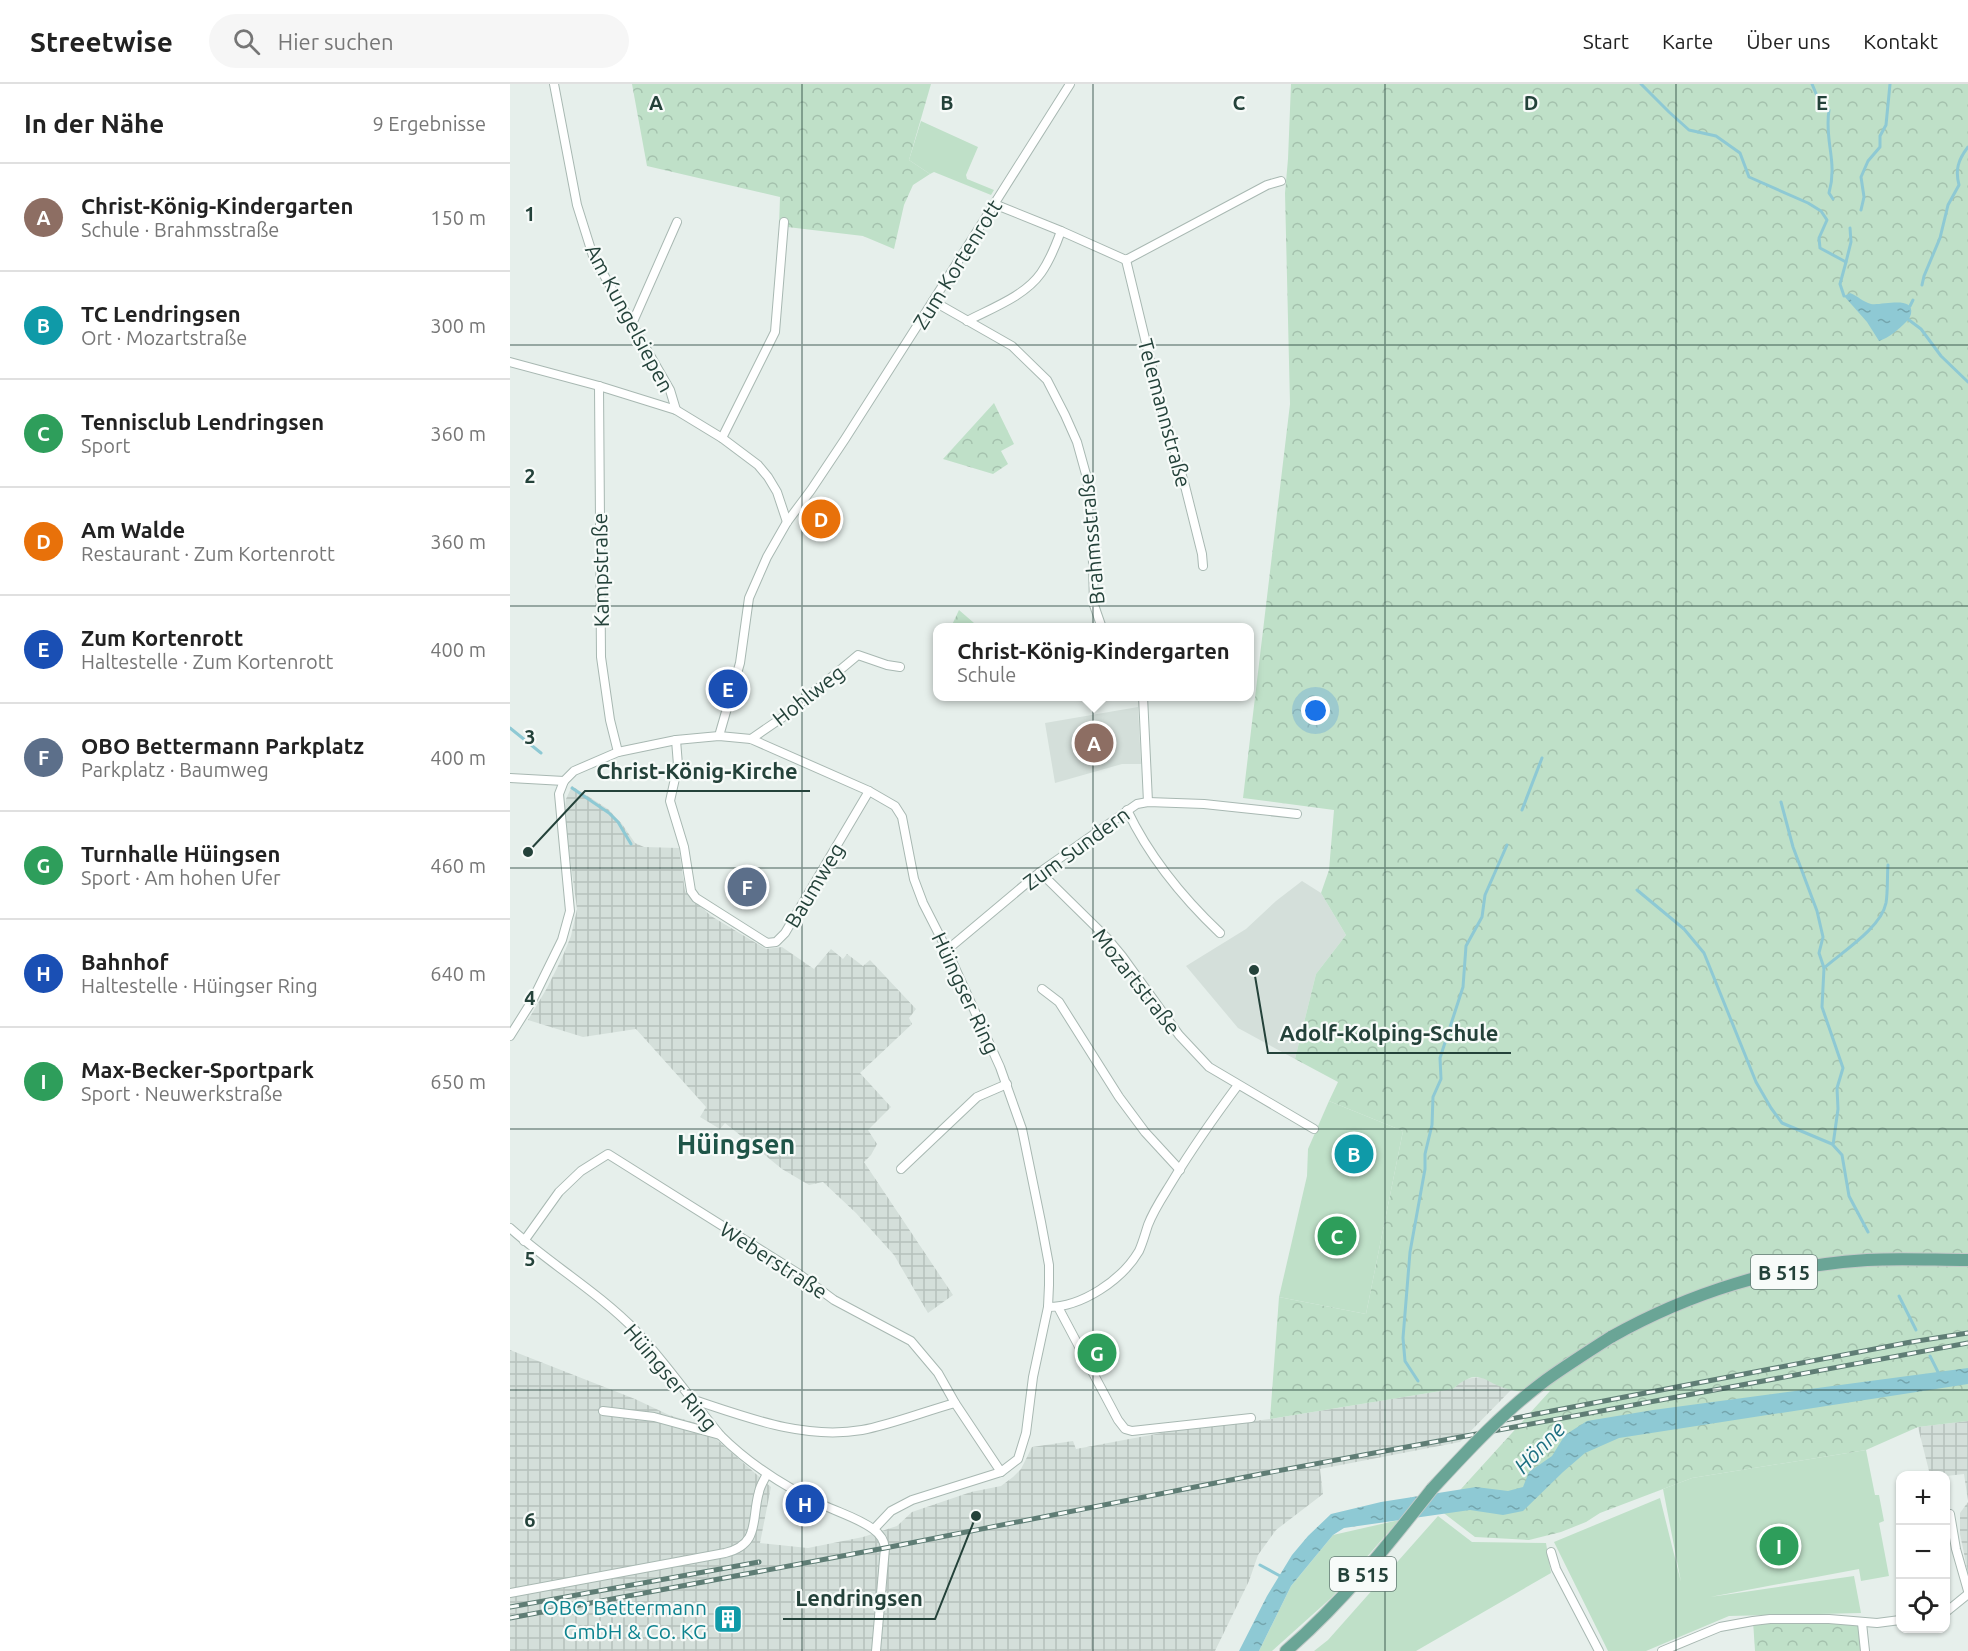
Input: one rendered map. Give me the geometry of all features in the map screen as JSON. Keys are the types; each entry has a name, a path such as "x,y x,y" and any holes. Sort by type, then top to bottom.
{"main road":[{"name":"B 515","path":"1286,1651 1335,1605 1374,1562 1432,1489 1462,1456 1508,1412 1544,1382 1611,1337 1643,1319 1678,1304 1742,1282 1784,1272 1867,1260 1968,1260"}],"street":[{"name":"Am Kungelsiepen","path":"554,84 577,205 593,256 670,390 676,410"},
{"name":"Zum Kortenrott","path":"719,736 740,663 749,598 766,557 787,522 845,439 1070,84"},
{"path":"994,204 1126,260 1267,185 1281,181"},
{"path":"632,324 677,222"},
{"path":"722,438 775,332 784,222"},
{"path":"968,321 1018,294 1041,274 1061,231"},
{"name":"Telemannstraße","path":"1126,260 1162,409 1185,486 1203,566"},
{"name":"Brahmsstraße","path":"933,301 1012,346 1047,380 1077,442 1087,478 1092,524 1094,605 1101,623"},
{"path":"510,362 676,410 722,438 758,465 777,492 787,522"},
{"name":"Kampstraße","path":"599,386 601,657 610,720 618,752"},
{"name":"Hohlweg","path":"751,739 786,714 858,655 900,667"},
{"path":"1143,701 1148,802"},
{"name":"Hüingser Ring","path":"564,781 574,771 618,752 676,740 719,736 751,739 869,791 896,806 902,817 914,879 923,903 947,950 1007,1084 1022,1129 1048,1265 1048,1307 1033,1377 1026,1432 1018,1458 1001,1472"},
{"name":"Baumweg","path":"676,740 678,765 670,801 684,848 691,891 696,898 768,943 776,942 785,933 869,791"},
{"path":"510,778 564,781 559,794 570,911 562,940 532,1001 510,1036"},
{"name":"Zum Sundern","path":"947,950 1040,872 1137,804 1148,802 1204,804 1297,814"},
{"path":"1127,810 1135,827 1161,866 1194,908 1220,933"},
{"name":"Mozartstraße","path":"1040,872 1107,938 1179,1035 1209,1067 1314,1129"},
{"path":"1042,988 1059,1002 1119,1097 1145,1132 1179,1170"},
{"path":"901,1169 977,1096 1007,1084"},
{"path":"1048,1307 1058,1307 1094,1294 1114,1279 1138,1253 1148,1225 1179,1170 1205,1129 1238,1085"},
{"name":"Weberstraße","path":"524,1241 559,1192 581,1171 608,1154 799,1274 834,1300 911,1341 938,1372 1001,1472"},
{"name":"Hüingser Ring","path":"510,1228 636,1331 690,1399 736,1451 767,1474 800,1494 874,1529"},
{"path":"1058,1307 1118,1420 1125,1429 1132,1431 1251,1418"},
{"path":"690,1399 779,1427 826,1433 863,1430 955,1402"},
{"name":"Hüingser Ring","path":"603,1411 654,1417 720,1435"},
{"path":"876,1651 885,1548 884,1540 874,1529 891,1511 912,1500 1001,1472"},
{"path":"510,1593 739,1549 750,1538 759,1490 767,1474"},
{"path":"1950,1514 1968,1593 1950,1609"},
{"path":"1551,1552 1556,1569 1598,1651"},
{"path":"1662,1651 1704,1632 1737,1623 1770,1619 1829,1618 1862,1623 1896,1620"},
{"path":"1862,1623 1865,1651"}],"shaded area":[{"path":"1138,707 1141,764 1122,764 1055,783 1045,723"},
{"path":"572,786 608,809 635,843 644,847 679,848 685,891 711,916 766,949 782,947 814,969 831,949 843,959 847,954 863,966 870,960 916,1009 909,1018 912,1024 860,1073 891,1107 868,1130 877,1144 864,1162 953,1295 928,1313 894,1255 856,1213 823,1182 809,1185 782,1169 725,1123 720,1129 700,1117 706,1107 636,1029 583,1037 528,1020 562,958 571,936 577,909 564,815 566,799"},
{"path":"1302,881 1321,893 1346,935 1316,974 1295,1059 1238,1028 1186,966 1246,929"},
{"path":"510,1350 635,1399 669,1415 699,1424 771,1487 760,1543 808,1548 863,1537 897,1526 912,1512 971,1492 1001,1486 1021,1469 1032,1447 1073,1441 1076,1449 1172,1431 1270,1419 1453,1389 1464,1379 1481,1377 1511,1390 1460,1442 1320,1469 1323,1494 1276,1530 1258,1555 1249,1581 1215,1651 510,1651"},
{"path":"1968,1421 1968,1501 1964,1474 1950,1476 1950,1471 1929,1471 1918,1427"},
{"path":"1968,1502 1968,1573 1960,1534 1960,1513"}],"green space":[{"path":"632,84 931,84 909,160 930,174 913,185 904,205 894,249 863,236 779,226 780,197 647,166"},
{"path":"1291,84 1968,84 1968,1421 1918,1427 1866,1450 1692,1478 1600,1513 1586,1522 1561,1532 1529,1540 1475,1537 1441,1511 1550,1391 1517,1391 1477,1377 1462,1382 1453,1389 1270,1419 1279,1297 1366,1314 1403,1131 1329,1101 1338,1082 1295,1059 1316,974 1346,935 1321,893 1329,870 1334,810 1243,798 1290,404 1285,193"},
{"path":"921,121 978,147 966,175 967,179 994,190 991,195 934,172 930,174 909,160"},
{"path":"994,403 1014,444 1001,451 1008,464 993,474 943,459"},
{"path":"959,610 974,623 953,623"},
{"path":"1329,1101 1403,1131 1366,1314 1279,1297 1307,1176 1308,1149"},
{"path":"1866,1450 1875,1495 1879,1495 1884,1521 1879,1523 1889,1576 1861,1581 1859,1569 1710,1597 1854,1576 1861,1613 1729,1616 1646,1651 1608,1651 1554,1542 1660,1498 1681,1582 1663,1489 1692,1478"},
{"path":"1438,1516 1472,1542 1546,1543 1551,1573 1416,1651 1314,1651 1328,1640"},
{"path":"1399,1520 1331,1598 1272,1651 1259,1651 1291,1586 1333,1535"},
{"path":"1753,1621 1862,1623 1865,1651 1755,1651"}],"water":[{"path":"1850,293 1871,304 1903,303 1911,308 1911,314 1897,330 1879,341 1867,322 1844,296"},
{"path":"1968,1368 1968,1384 1619,1438 1585,1453 1523,1511 1503,1515 1470,1510 1344,1528 1333,1535 1291,1586 1259,1651 1239,1651 1267,1596 1292,1555 1331,1514 1381,1502 1476,1487 1508,1491 1523,1487 1529,1472 1552,1456 1565,1435 1587,1421 1653,1410"}],"waterway":[{"path":"1641,84 1689,130 1716,136 1740,153 1749,177 1821,211 1827,220 1819,238 1820,248 1846,262 1840,284 1844,296"},
{"path":"1812,84 1820,103 1829,110 1828,132 1832,161 1829,193 1833,199"},
{"path":"1861,210 1864,197 1861,177 1868,161 1880,147 1880,136 1886,125 1890,84"},
{"path":"1922,285 1940,238 1948,205 1959,185 1957,170 1968,147"},
{"path":"1846,262 1851,242 1850,228"},
{"path":"1910,306 1913,300"},
{"path":"1909,320 1921,329 1941,356 1968,382"},
{"path":"510,728 541,753"},
{"path":"1522,810 1542,758"},
{"path":"572,788 609,813 618,822 631,844"},
{"path":"1781,802 1793,847 1817,911 1823,937 1819,953 1824,968 1822,1007 1843,1068 1837,1088 1838,1109 1833,1145 1842,1155 1849,1196 1868,1232"},
{"path":"1418,1381 1405,1361 1403,1338 1410,1252 1425,1169 1425,1154 1432,1125 1433,1097 1441,1079 1440,1058 1463,987 1466,946 1482,917 1485,895 1507,845"},
{"path":"1824,968 1869,930 1883,912 1887,898 1888,865"},
{"path":"1637,890 1684,929 1704,953 1756,1082 1782,1123 1832,1144"},
{"path":"1899,1296 1916,1330"},
{"path":"1930,1356 1940,1376"},
{"path":"1260,1565 1282,1577"}],"railway":[{"path":"1505,1420 1968,1333"},
{"path":"510,1618 885,1548 1261,1474 1968,1343"},
{"path":"510,1607 759,1562"}],"place":[{"name":"Am Walde","path":"821,519"},
{"name":"Zum Kortenrott","path":"728,689"},
{"name":"Christ-König-Kindergarten","path":"1094,743"},
{"name":"Christ-König-Kirche","path":"528,852"},
{"name":"OBO Bettermann Parkplatz","path":"747,887"},
{"name":"Adolf-Kolping-Schule","path":"1254,970"},
{"name":"TC Lendringsen","path":"1354,1154"},
{"name":"Tennisclub Lendringsen","path":"1337,1236"},
{"name":"Turnhalle Hüingsen","path":"1097,1353"},
{"name":"Bahnhof","path":"805,1504"},
{"name":"Lendringsen","path":"976,1516"},
{"name":"Max-Becker-Sportpark","path":"1779,1546"},
{"name":"OBO Bettermann GmbH & Co. KG","path":"728,1619"}],"district":[{"name":"Hüingsen","path":"736,1144"}],"water label":[{"name":"Hönne","path":"1539,1447"}]}
